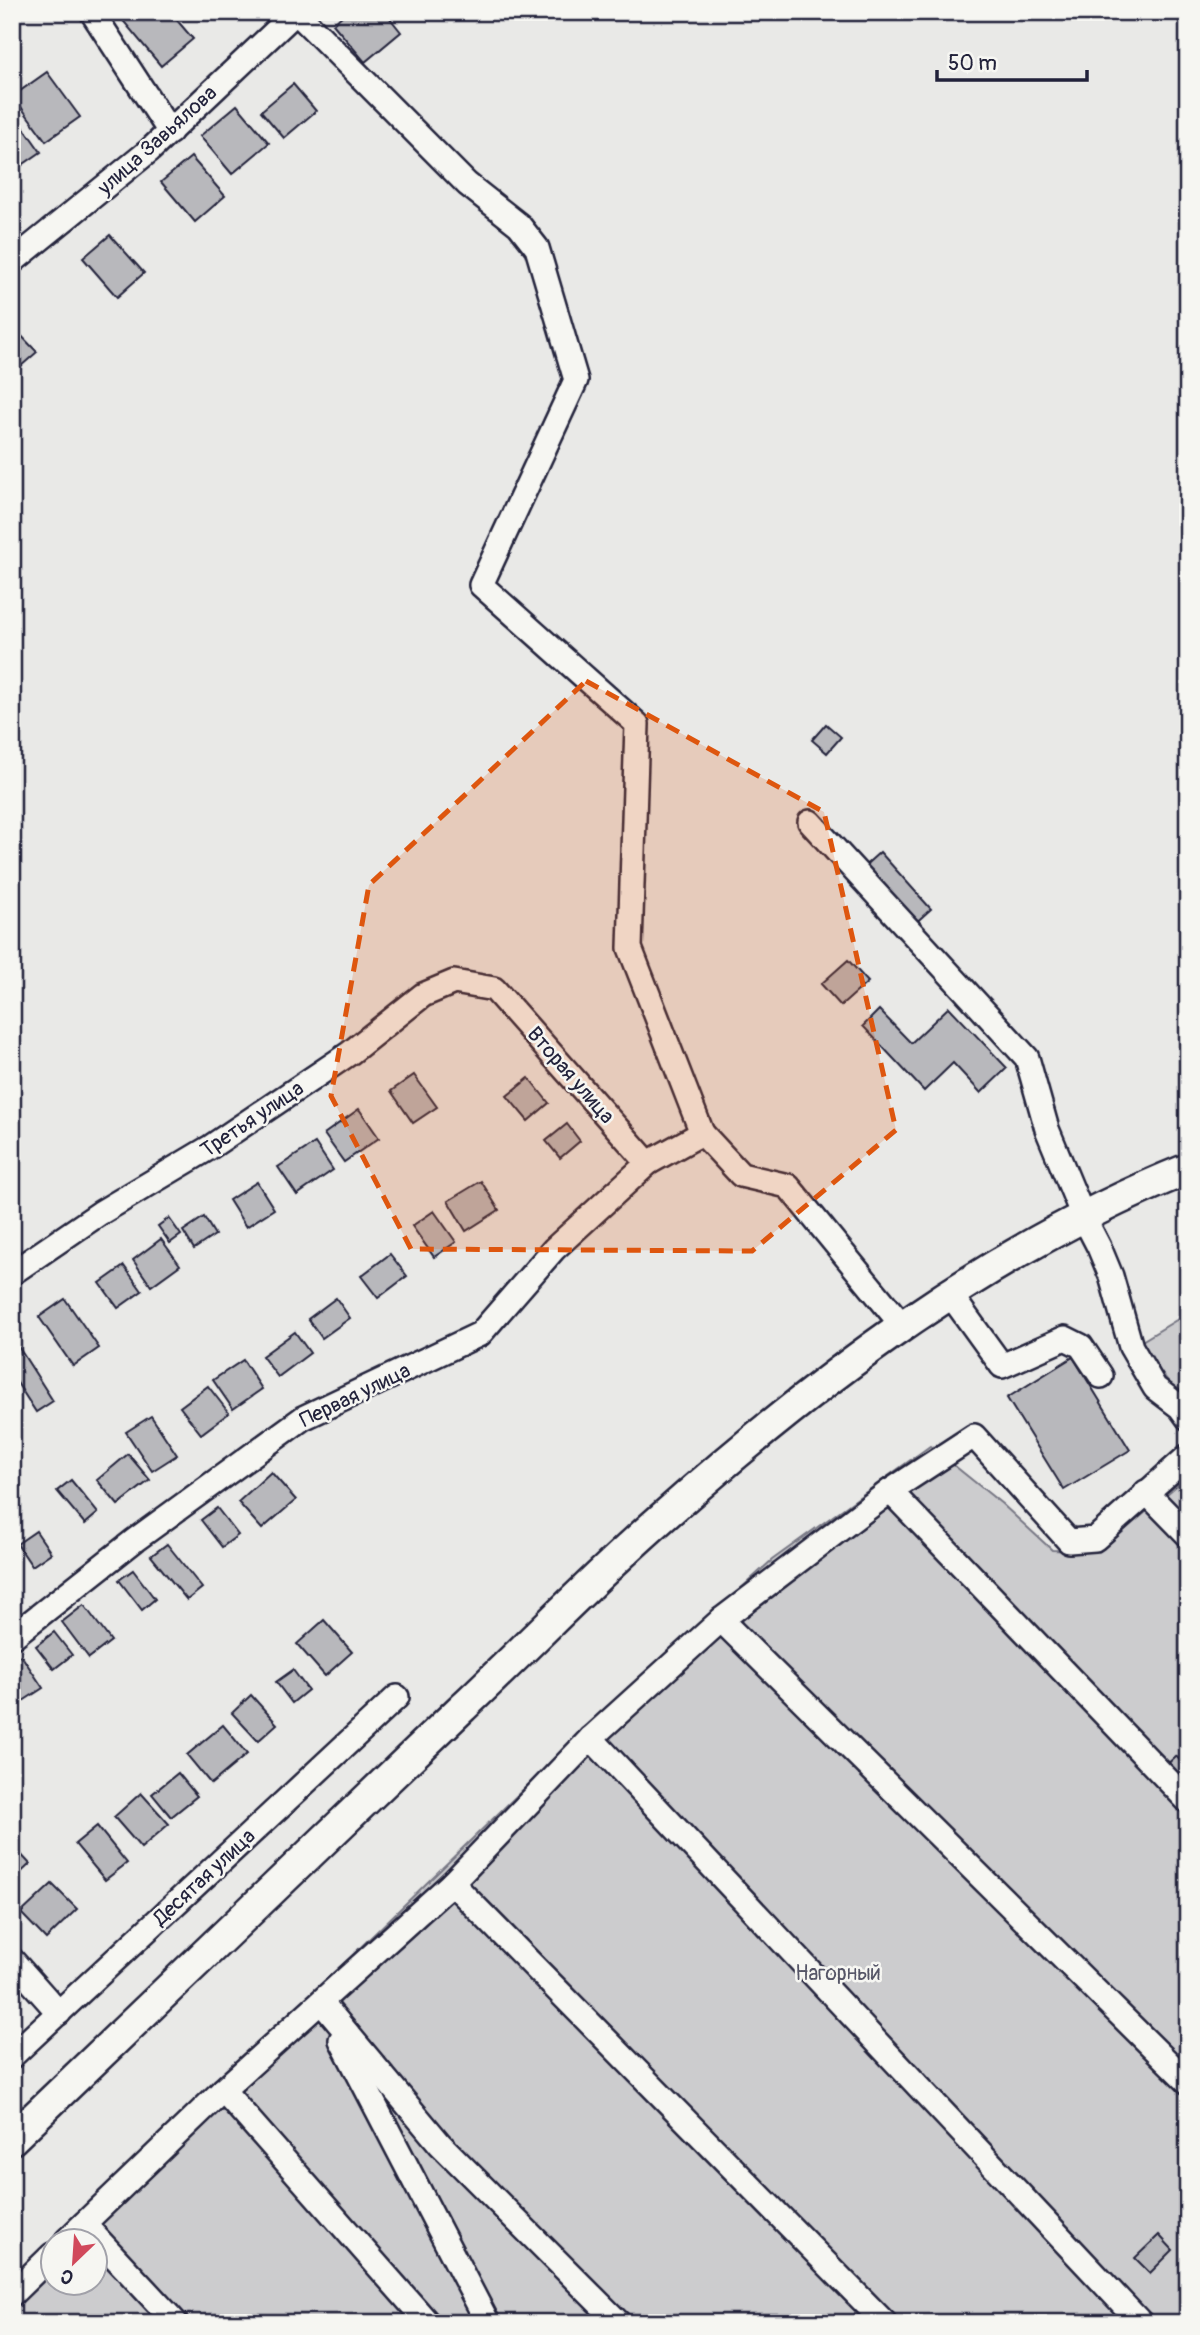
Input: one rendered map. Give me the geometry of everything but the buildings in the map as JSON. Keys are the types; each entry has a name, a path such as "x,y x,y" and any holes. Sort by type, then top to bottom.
{"main road":[{"path":"12,2139 662,1517 820,1384 950,1294 1083,1216 1135,1190 1188,1169"}],"street":[{"path":"92,12 170,132"},
{"path":"296,12 467,184 519,225 537,248 576,380 481,585 638,724 630,948 702,1133 741,1175 788,1186 902,1325"},
{"name":"улица Завьялова","path":"12,262 150,150 296,12"},
{"path":"810,822 1027,1058 1047,1129 1111,1276 1131,1347 1154,1388 1180,1407 1188,1418"},
{"name":"Третья улица","path":"12,1273 100,1213 209,1148 329,1068 423,995 454,982 494,989"},
{"name":"Вторая улица","path":"494,989 648,1163"},
{"name":"Первая улица","path":"12,1637 135,1540 303,1418 480,1334 554,1249 648,1163 702,1133"},
{"path":"950,1294 1002,1366 1065,1338 1081,1346 1101,1376"},
{"path":"176,2323 85,2224 223,2090 452,1883 591,1738 721,1620 890,1491 974,1436 1069,1541 1095,1539 1188,1456"},
{"path":"890,1491 1188,1801"},
{"path":"1146,1492 1188,1535"},
{"path":"721,1620 1188,2082"},
{"name":"Десятая улица","path":"12,2056 397,1697"},
{"path":"591,1738 1141,2323"},
{"path":"452,1883 885,2323"},
{"path":"12,1960 59,2012"},
{"path":"322,2003 488,2323"},
{"path":"322,2003 440,2144 619,2323"},
{"path":"223,2090 428,2323"},
{"path":"12,2294 38,2269"}],"highlighted area":[{"path":"586,681 824,812 896,1130 752,1251 411,1249 331,1096 369,885"}],"green space":[{"path":"1188,1313 1188,1405 1137,1344"},
{"name":"Нагорный","path":"930,1446 1002,1504 1052,1550 1099,1552 1188,1476 1188,2323 12,2323 12,2280 38,2255 38,2296 108,2296 108,2226 69,2226 570,1744 772,1560"}]}
